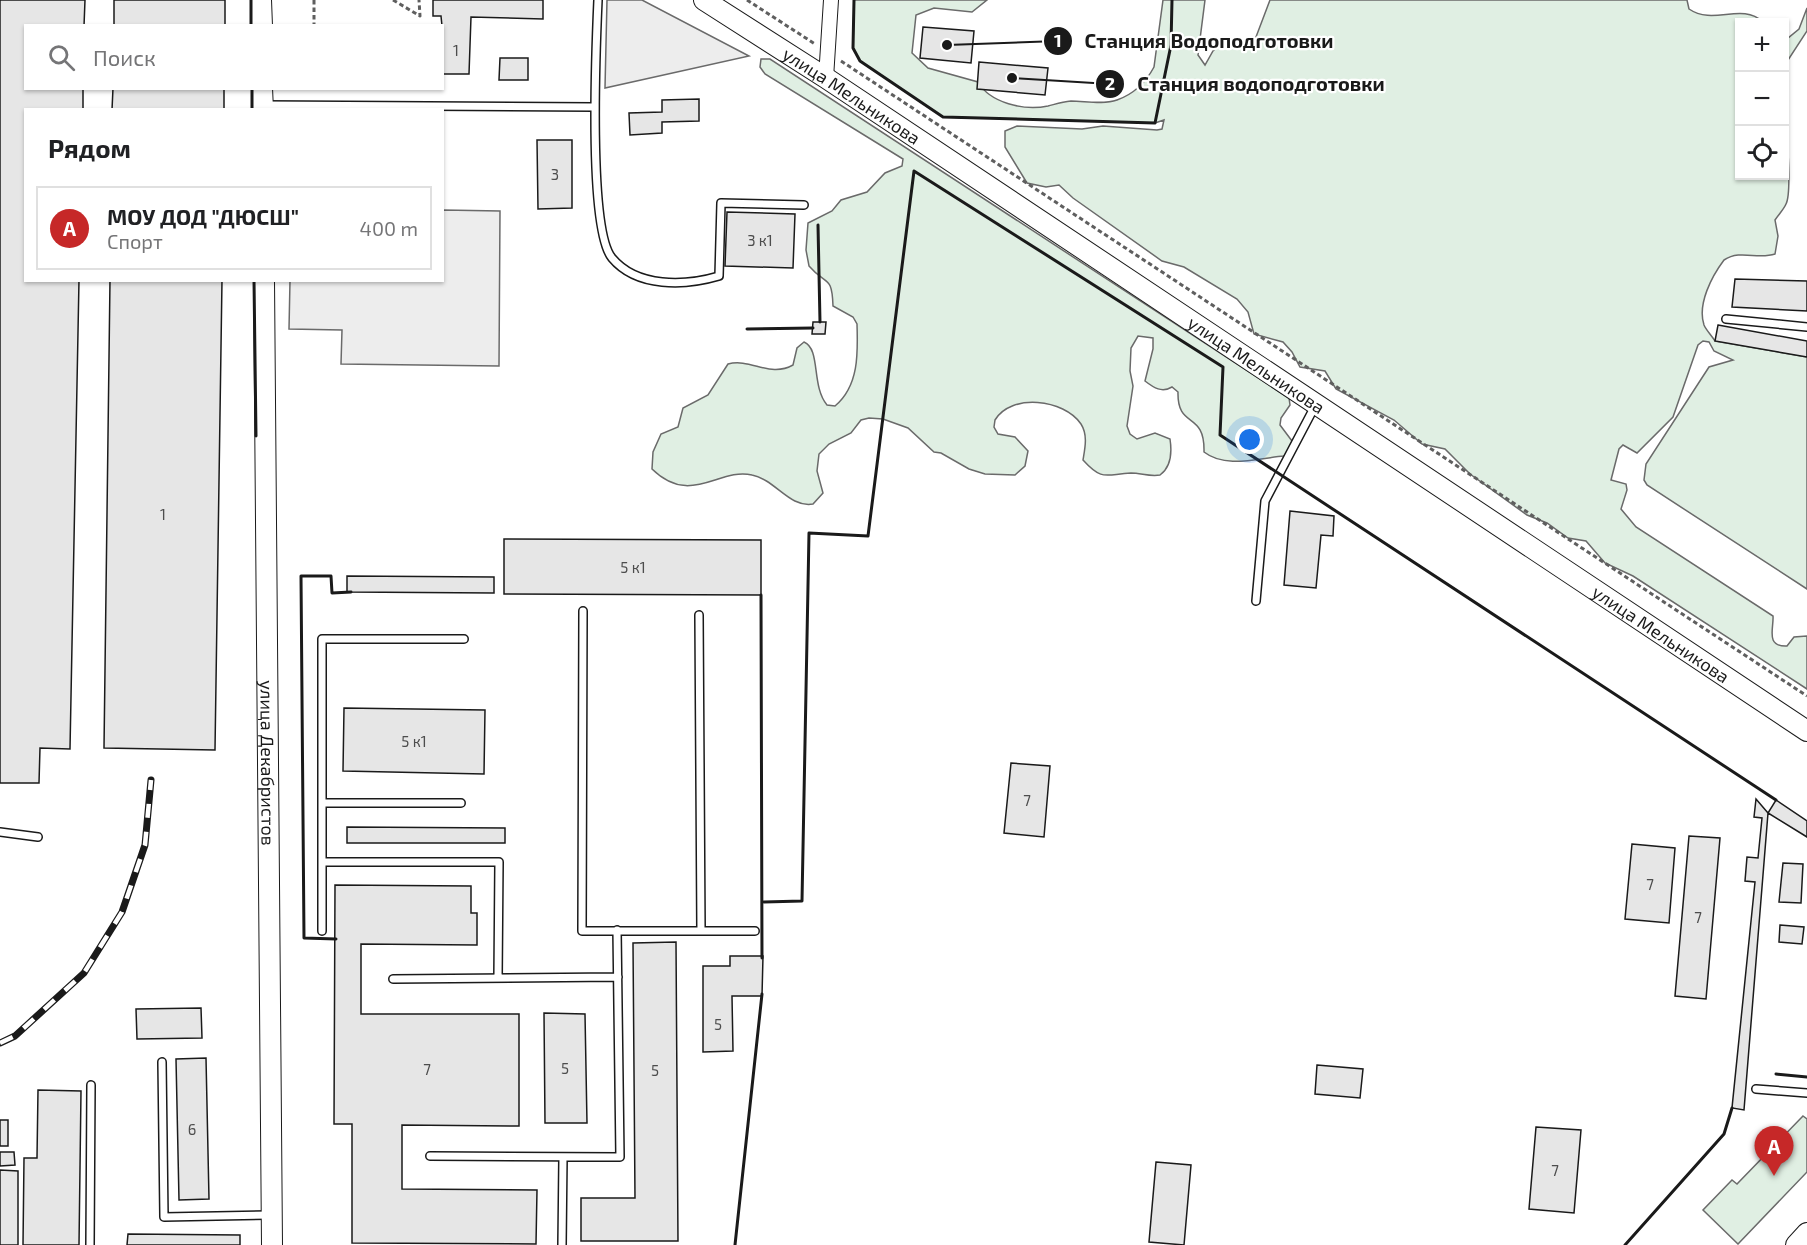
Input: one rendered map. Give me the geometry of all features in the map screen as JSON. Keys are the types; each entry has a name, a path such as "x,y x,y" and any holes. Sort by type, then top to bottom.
{"street":[{"path":"261,0 262,24"},
{"name":"улица Мельникова","path":"704,0 826,78 1807,731"},
{"path":"826,78 831,0"},
{"name":"улица Декабристов","path":"264,282 272,1245"},
{"path":"1796,1245 1807,1233"}],"lane":[{"path":"598,0 594,107 603,236 611,256 622,267 645,279 665,282 698,282 719,276 721,203 804,205"},
{"path":"263,101 594,107"},
{"path":"1726,320 1807,327"},
{"path":"1256,601 1265,501 1317,404"},
{"path":"582,611 582,931 755,931"},
{"path":"699,615 701,931"},
{"path":"322,931 322,639 464,639"},
{"path":"322,803 461,803"},
{"path":"0,832 38,837"},
{"path":"322,862 499,862 498,978"},
{"path":"430,1156 620,1157 617,930"},
{"path":"393,979 618,977"},
{"path":"162,1062 164,1216 271,1215"},
{"path":"90,1245 91,1085"},
{"path":"1755,1089 1807,1093"},
{"path":"562,1245 563,1157"}],"path":[{"path":"314,0 314,24"},
{"path":"393,0 420,16 419,0"},
{"path":"747,0 1807,696"}],"green space":[{"path":"854,0 987,0 972,12 934,8 916,15 912,53 928,68 978,82 991,95 1008,104 1039,107 1071,101 1100,103 1112,101 1134,91 1154,67 1163,0 1205,0 1198,55 1205,65 1213,51 1222,43 1243,43 1256,37 1270,0 1687,0 1689,9 1698,14 1755,16 1758,18 1735,18 1735,180 1789,180 1788,197 1785,206 1775,220 1778,236 1775,254 1768,256 1737,255 1724,260 1707,291 1702,317 1705,327 1715,341 1807,357 1807,589 1647,485 1644,480 1646,464 1709,367 1733,360 1714,351 1709,342 1703,341 1698,345 1673,417 1637,453 1623,445 1619,449 1611,480 1626,484 1627,490 1621,509 1636,527 1773,616 1772,636 1776,643 1787,646 1794,637 1807,636 1807,689 1633,576 1605,563 1586,541 1568,538 1547,523 1527,515 1470,474 1445,449 1422,444 1394,420 1336,389 1325,371 1300,367 1292,352 1283,342 1254,334 1248,312 1237,299 1184,267 1162,261 1073,198 1059,185 1046,187 1027,183 1005,147 1005,131 1017,126 1082,129 1103,126 1157,130 1162,129 1164,120 1155,123 943,117 860,61 853,48"},
{"path":"1807,8 1807,31 1789,58 1789,37 1799,29"},
{"path":"761,59 770,59 1289,398 1290,405 1281,418 1280,425 1292,441 1291,448 1284,456 1242,461 1222,460 1204,452 1200,430 1182,412 1178,392 1172,387 1165,390 1158,389 1145,381 1153,349 1153,338 1138,336 1131,348 1130,371 1133,386 1127,426 1130,434 1137,439 1155,433 1170,439 1170,459 1164,472 1160,475 1100,474 1083,460 1085,437 1083,428 1073,416 1051,405 1025,403 1003,411 995,420 994,427 998,434 1015,437 1028,451 1025,466 1015,475 985,474 969,469 941,453 934,452 908,428 883,419 869,418 861,420 851,433 829,444 819,454 817,471 823,493 813,504 797,502 768,482 752,475 728,476 692,485 679,485 666,480 652,469 653,452 661,434 678,427 683,408 708,395 728,364 745,363 768,369 785,368 793,365 797,348 804,342 813,352 819,388 827,405 835,406 843,398 853,379 857,324 853,317 833,306 829,285 809,266 806,250 808,223 832,211 841,200 867,192 885,173 902,166 903,159 765,74 760,67"},
{"path":"1803,1116 1807,1119 1807,1172 1738,1244 1703,1210 1732,1180 1737,1184"}],"shaded area":[{"path":"607,0 642,0 749,56 605,88"},
{"path":"444,210 500,211 499,366 341,364 342,330 289,329 290,282 444,282"}],"building":[{"path":"0,0 85,0 84,24 24,24 24,90 83,90 83,108 24,108 24,282 79,282 70,749 40,748 39,783 0,783"},
{"path":"114,0 225,0 225,24 114,24"},
{"path":"433,0 543,0 543,19 471,17 469,74 444,74 444,24 442,24 441,16 433,16"},
{"path":"923,27 974,31 971,63 920,58"},
{"path":"500,58 528,58 528,80 499,80"},
{"path":"979,62 1048,68 1045,95 977,89"},
{"path":"113,90 224,90 224,108 112,108"},
{"path":"699,99 699,121 662,122 662,133 630,135 629,113 662,112 662,100"},
{"path":"537,140 572,140 572,208 538,209"},
{"path":"727,212 795,214 793,268 725,266"},
{"path":"1735,279 1807,281 1807,311 1732,307"},
{"path":"110,282 222,282 215,750 104,748"},
{"path":"813,322 826,322 825,334 812,334"},
{"path":"1718,325 1807,341 1807,357 1715,341"},
{"path":"1290,511 1334,516 1333,536 1321,535 1316,588 1284,585"},
{"path":"504,539 761,540 761,595 504,594"},
{"path":"347,576 494,577 494,593 347,592"},
{"path":"344,708 485,710 484,774 343,771"},
{"path":"1011,763 1050,766 1044,837 1004,833"},
{"path":"1756,799 1768,813 1744,1110 1732,1108 1755,882 1745,881 1747,857 1758,858 1762,818 1754,817"},
{"path":"1776,800 1807,821 1807,837 1768,813"},
{"path":"347,827 505,828 505,843 347,843"},
{"path":"1689,836 1720,838 1706,999 1675,996"},
{"path":"1632,844 1675,848 1669,923 1625,919"},
{"path":"1783,863 1803,864 1801,903 1779,902"},
{"path":"335,885 471,886 471,913 477,913 477,945 361,944 361,1014 519,1014 519,1126 402,1125 402,1189 537,1190 536,1244 352,1243 352,1124 334,1124"},
{"path":"1780,925 1804,927 1802,944 1779,942"},
{"path":"676,942 678,1241 581,1241 581,1198 635,1198 633,943"},
{"path":"730,956 763,956 762,996 732,996 733,1051 703,1052 703,966 730,966"},
{"path":"201,1008 202,1038 137,1039 136,1009"},
{"path":"544,1013 585,1014 587,1123 545,1123"},
{"path":"206,1058 209,1199 179,1200 176,1059"},
{"path":"1317,1065 1363,1069 1360,1098 1315,1094"},
{"path":"38,1090 81,1091 79,1245 23,1245 24,1158 37,1158"},
{"path":"0,1120 8,1120 8,1146 0,1146"},
{"path":"1536,1127 1581,1130 1574,1213 1529,1209"},
{"path":"0,1152 14,1152 15,1165 0,1166"},
{"path":"1156,1162 1191,1165 1184,1245 1149,1242"},
{"path":"0,1170 18,1171 18,1245 0,1245"},
{"path":"128,1234 240,1235 240,1245 127,1245"}],"railway":[{"path":"0,1043 15,1036 84,973 122,912 145,845 151,780"}],"wall":[{"path":"251,0 251,24"},
{"path":"854,0 853,48 860,61 943,117 1155,123 1171,45 1172,0"},
{"path":"252,90 252,108"},
{"path":"764,902 802,901 809,533 868,536 914,171 1223,367 1220,435 1776,800"},
{"path":"818,225 820,322"},
{"path":"254,282 256,436"},
{"path":"747,329 813,328"},
{"path":"336,939 304,938 301,576 331,576 332,593 351,592"},
{"path":"761,595 762,958"},
{"path":"735,1245 762,994"},
{"path":"1776,1074 1807,1077"},
{"path":"1625,1245 1724,1134 1732,1108"}],"place":[{"name":"Станция Водоподготовки","path":"947,45"},
{"name":"Станция водоподготовки","path":"1012,78"},
{"name":"МОУ ДОД \"ДЮСШ\"","path":"1774,1176"}]}
